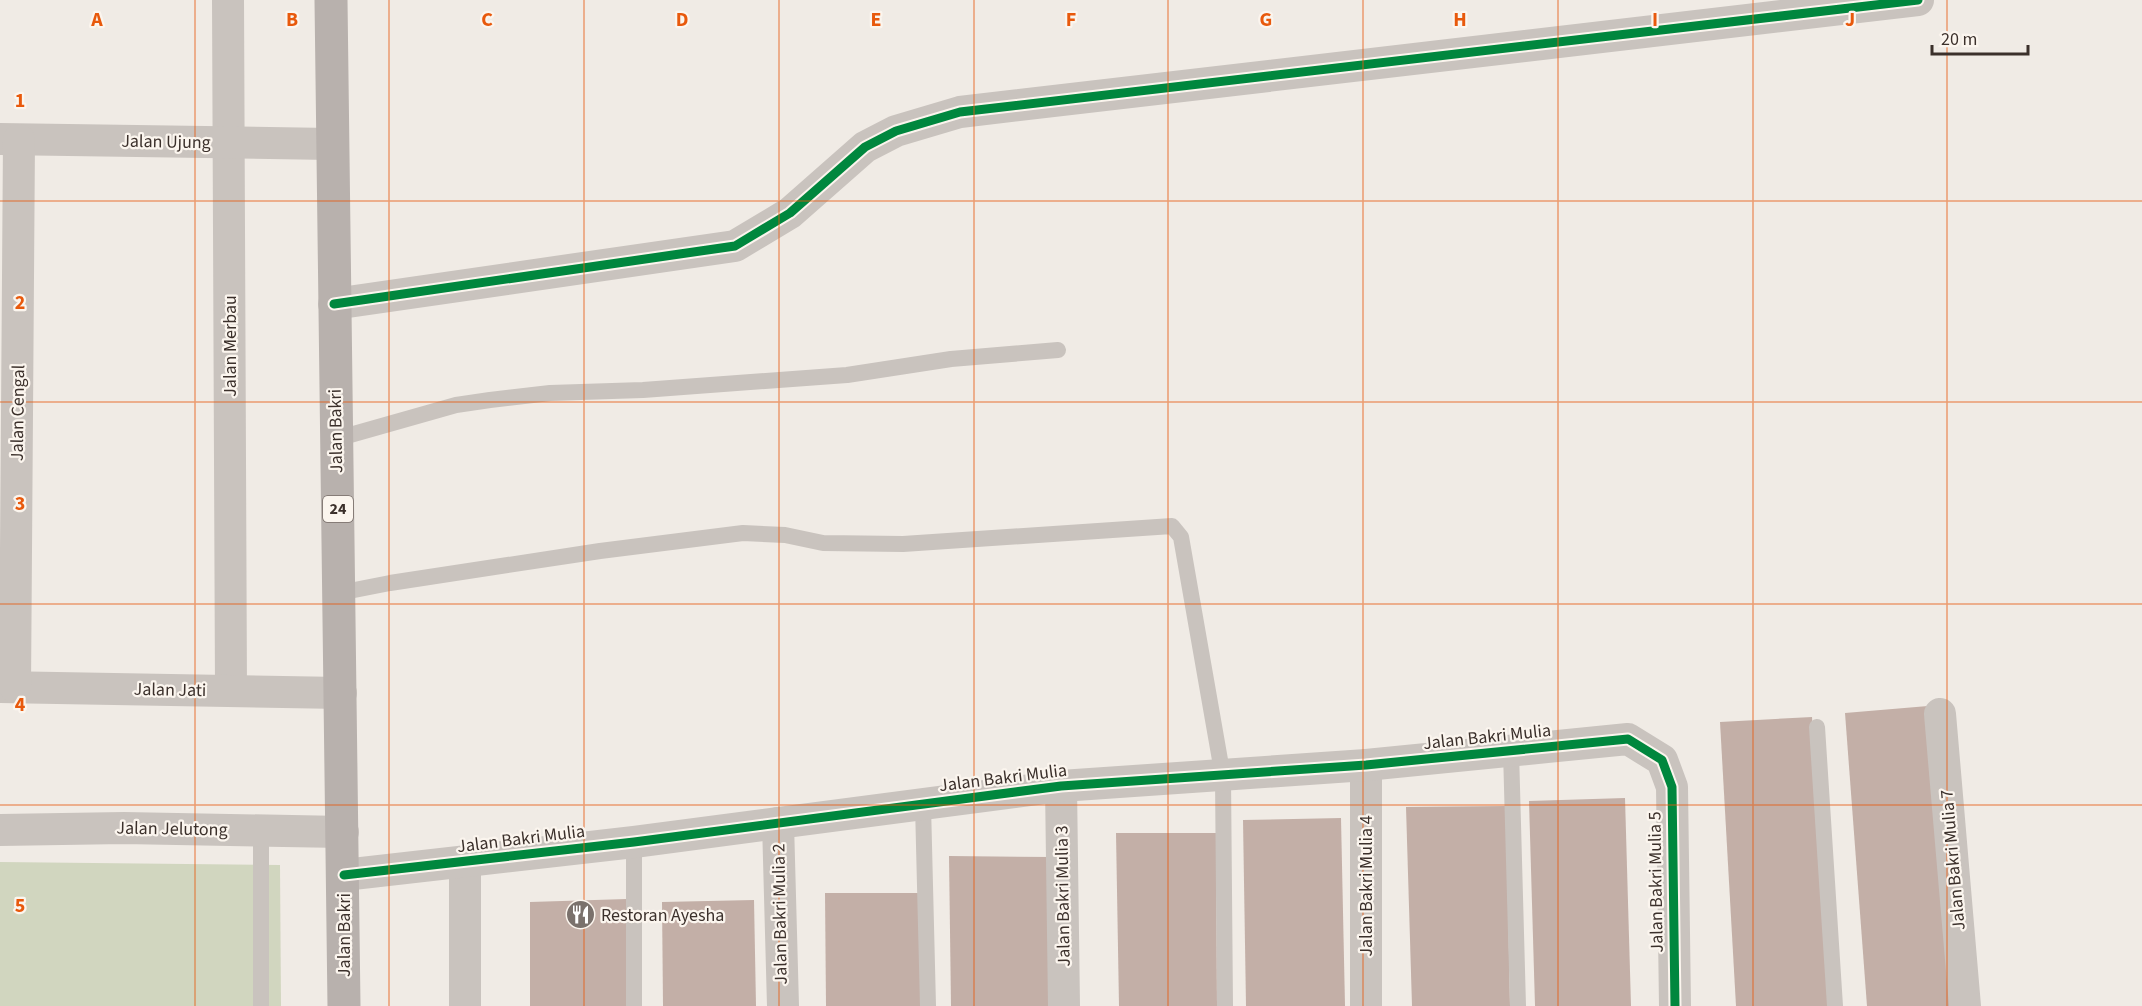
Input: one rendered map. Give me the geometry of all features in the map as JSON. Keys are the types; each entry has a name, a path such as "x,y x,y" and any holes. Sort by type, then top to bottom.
{"main road":[{"name":"Jalan Bakri","path":"331,0 344,1006"}],"street":[{"name":"Jalan Merbau","path":"228,0 231,692"},
{"path":"334,304 735,246 790,213 865,147 896,131 960,112 1918,0"},
{"name":"Jalan Ujung","path":"10,140 332,144"},
{"name":"Jalan Cengal","path":"8,687 10,140"},
{"name":"Jalan Jati","path":"8,687 341,693"},
{"name":"Jalan Bakri Mulia 7","path":"1940,714 1965,1006"},
{"name":"Jalan Bakri Mulia","path":"344,875 634,843 1061,786 1223,777 1628,739 1662,760"},
{"name":"Jalan Bakri Mulia 5","path":"1662,760 1671,787 1675,1006"},
{"name":"Jalan Bakri Mulia 4","path":"1366,765 1366,1006"},
{"name":"Jalan Bakri Mulia 3","path":"1061,786 1064,1006"},
{"name":"Jalan Bakri Mulia 2","path":"778,823 783,1006"},
{"name":"Jalan Jelutong","path":"0,830 124,828 343,832"},
{"path":"465,862 465,1006"}],"lane":[{"path":"336,440 456,405 500,399 550,393 643,390 847,375 951,359 1058,350"},
{"path":"339,593 600,551 743,533 785,536 823,543 903,544 1167,524 1172,526 1181,537 1223,777 1226,1006"},
{"path":"1816,727 1835,1006"},
{"path":"1511,751 1518,1006"},
{"path":"923,805 928,1006"},
{"path":"261,831 261,1006"},
{"path":"634,843 634,1006"}],"green space":[{"path":"0,862 280,865 281,1006 0,1006"}],"building":[{"path":"1928,706 1951,1006 1867,1006 1845,713"},
{"path":"1812,717 1829,1006 1736,1006 1720,722"},
{"path":"1625,798 1631,1006 1535,1006 1529,801"},
{"path":"1506,806 1510,1006 1412,1006 1406,807"},
{"path":"1341,818 1345,1006 1246,1006 1243,820"},
{"path":"1116,833 1216,833 1217,1006 1119,1006"},
{"path":"949,856 1052,857 1054,1006 951,1006"},
{"path":"825,893 924,893 925,1006 826,1006"},
{"path":"627,899 626,1006 530,1006 530,902"},
{"path":"754,900 756,1006 663,1006 662,902"}],"cycle path":[{"path":"334,304 735,246 790,213 865,147 896,131 960,112 1918,0"},
{"path":"344,875 634,842 1061,786 1366,765 1628,739 1662,760 1672,787 1675,1006"}],"place":[{"name":"Restoran Ayesha","path":"580,915"}]}
